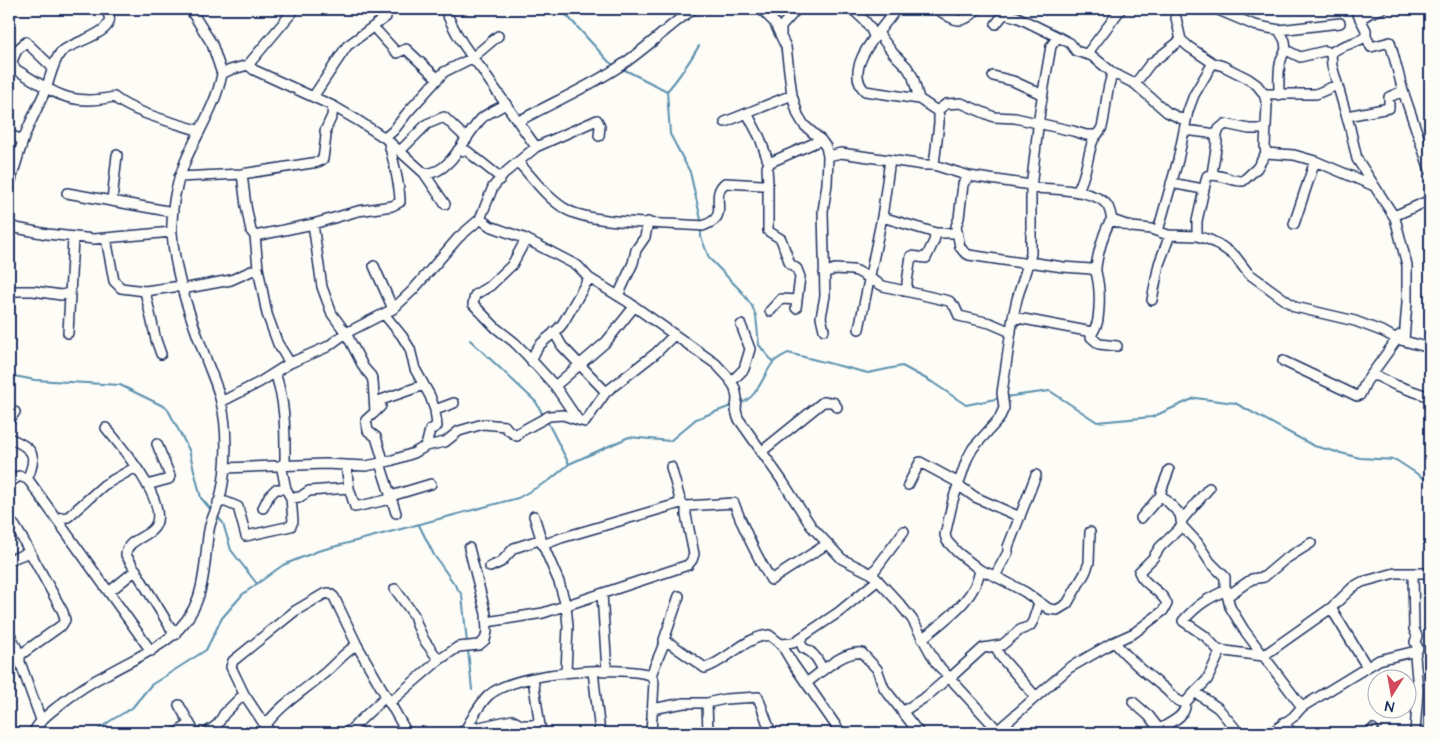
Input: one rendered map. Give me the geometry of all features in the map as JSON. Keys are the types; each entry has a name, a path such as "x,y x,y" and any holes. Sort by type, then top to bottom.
{"street":[{"path":"9,187 24,140 60,53 76,43 94,37 108,24 110,20 109,13 105,9"},
{"path":"34,733 40,720 84,687 151,651 175,635 185,624 198,599 209,531 221,494 225,468 225,427 221,402 181,287 172,232 173,212 180,178 220,86 222,74 212,44 190,9"},
{"path":"222,74 248,64 295,9"},
{"path":"313,97 347,46 386,17 384,9"},
{"path":"445,9 449,20 472,58 483,69 536,147"},
{"path":"519,121 613,71 641,52 693,9"},
{"path":"761,9 774,22 786,47 792,95 798,115 804,125 826,148 828,156 827,184 823,211 825,296 821,316 824,330"},
{"path":"781,34 781,27 797,9"},
{"path":"852,9 907,67 919,99"},
{"path":"896,9 866,48 862,58 859,78 861,87 865,91 919,99 937,112 939,123 934,164"},
{"path":"937,9 958,21 964,20 977,9"},
{"path":"1087,54 1121,9"},
{"path":"1174,9 1181,40 1213,63 1223,66 1257,85 1264,94 1267,105 1266,153 1244,181 1238,182 1212,174 1207,176 1197,221 1197,236"},
{"path":"1216,9 1254,26 1279,30 1340,23"},
{"path":"1355,9 1366,30 1366,36 1371,47 1390,42 1403,91 1430,170"},
{"path":"1360,19 1381,9"},
{"path":"996,24 1004,14 1025,21 1058,37 1076,50 1087,54 1134,84 1167,112 1186,121"},
{"path":"374,26 377,32 397,53 406,49 438,79"},
{"path":"1279,30 1285,41 1286,50 1283,54 1279,73 1279,95"},
{"path":"255,236 313,224 358,211 392,206 400,202 400,191 387,140 407,113 438,79 450,69 472,58 498,36"},
{"path":"1286,50 1300,57 1325,51 1331,52 1346,44 1362,40 1366,36"},
{"path":"1049,610 1026,592 980,570 956,552 946,541 945,535 967,460 973,448 999,419 1004,408 1003,396 1013,317 1029,263 1032,239 1031,186 1038,124 1051,46 1058,37"},
{"path":"1134,84 1150,64 1181,40"},
{"path":"54,68 26,42 17,50 12,61 15,69 62,97 80,100 114,97 120,102 142,111 200,131"},
{"path":"1283,360 1357,396 1360,395 1401,336 1407,303 1407,265 1394,216 1356,159 1347,116 1332,66 1331,52"},
{"path":"1158,231 1165,214 1188,111 1194,95 1213,63"},
{"path":"248,64 254,70 333,106 387,140 424,173 445,204"},
{"path":"1077,192 1084,176 1095,135 1101,129 1108,82 1113,72"},
{"path":"993,76 1013,81 1043,94"},
{"path":"1264,94 1316,94 1337,85"},
{"path":"1347,116 1389,108 1389,97 1403,91"},
{"path":"725,122 792,95"},
{"path":"937,112 946,104 961,103 994,117 1015,118 1086,135 1095,135"},
{"path":"424,173 436,173 458,150 481,119 506,104"},
{"path":"180,178 242,174 312,164 323,159 325,131 332,116 333,106"},
{"path":"747,113 760,138 769,164 767,167 768,231 781,239 790,264 797,269 800,278 797,304 781,299 770,311"},
{"path":"400,151 427,124 444,117 467,138"},
{"path":"221,402 290,363 327,347 346,334 393,308 413,290 458,238 480,219 493,187 536,147 597,120 600,126 599,136"},
{"path":"1212,174 1216,138 1219,130 1225,124 1266,129"},
{"path":"1184,130 1209,133 1216,138"},
{"path":"9,134 24,140"},
{"path":"769,164 820,140"},
{"path":"458,150 467,151 501,178"},
{"path":"1266,153 1294,155 1315,161 1372,185"},
{"path":"828,156 841,154 924,165 934,164 969,176 1077,192 1099,199 1106,204 1112,220"},
{"path":"112,200 117,155"},
{"path":"859,329 882,217 890,160"},
{"path":"1294,224 1315,161"},
{"path":"518,162 548,195 569,212 607,220 702,226 717,217 718,195 725,183 768,184"},
{"path":"242,174 251,231 255,236 258,268 267,314 278,344 290,363"},
{"path":"969,176 962,184 959,218 956,226 960,247 964,252 1029,263 1091,268 1096,271"},
{"path":"1171,184 1203,189"},
{"path":"67,193 173,212"},
{"path":"1394,216 1430,200"},
{"path":"882,217 936,233 957,233"},
{"path":"480,219 490,226 526,239 578,266 589,278 716,364 731,382 737,398 736,410 743,426 812,526 842,559 875,577 912,619 936,664 998,732 1069,668 1114,642 1134,633 1164,611 1167,604 1165,598 1141,578 1139,572 1150,562 1160,547 1182,524 1209,488"},
{"path":"1112,220 1132,227 1170,235 1197,236 1221,246 1235,256 1248,274 1295,307 1355,321 1430,348"},
{"path":"1092,332 1095,331 1098,321 1100,283 1096,271 1104,233 1108,223 1112,220"},
{"path":"618,296 633,263 636,250 645,236 648,222"},
{"path":"313,224 322,288 332,314 346,334 373,381 375,412"},
{"path":"9,225 16,228 73,238 106,238 172,232"},
{"path":"904,291 907,286 906,282 911,256 926,258 936,233"},
{"path":"1152,300 1159,264 1170,235"},
{"path":"68,333 73,238"},
{"path":"106,238 114,280 124,290 181,287 231,280 258,268"},
{"path":"526,239 512,265 490,286 475,295 473,304 496,328 529,352 532,362 555,386 578,420"},
{"path":"374,266 393,308"},
{"path":"824,273 835,269 852,270 883,286 949,301 955,307 958,316 990,323 1011,332"},
{"path":"529,352 562,323 589,278"},
{"path":"145,290 161,354"},
{"path":"9,291 70,293"},
{"path":"555,386 606,342 634,307"},
{"path":"384,314 410,349 415,369 436,410 437,426 430,430 426,446"},
{"path":"1013,317 1092,332"},
{"path":"731,382 744,370 750,349 741,325"},
{"path":"554,332 562,346 606,392"},
{"path":"1092,332 1093,339 1099,344 1117,346"},
{"path":"225,468 283,465 366,466 382,463 414,453 426,446 445,442 459,431 483,424 505,426 517,436 518,433 548,416 563,415 584,422 606,392 656,353 674,335"},
{"path":"218,502 226,502 238,507 246,536 291,526 293,521 291,498 286,489 283,465 284,422 281,389 275,373"},
{"path":"1374,374 1395,385 1430,397"},
{"path":"396,513 376,437 368,431 366,420 381,406 381,400 424,384"},
{"path":"761,452 823,402 833,402 837,407"},
{"path":"436,410 454,403"},
{"path":"9,421 15,412"},
{"path":"106,428 130,456 147,485 157,510 156,526 152,531 130,544 126,550 126,555 175,635"},
{"path":"9,438 20,443 31,452 34,461 27,479"},
{"path":"147,485 169,479 170,476 157,444"},
{"path":"908,485 919,462 959,484 975,497 1020,516"},
{"path":"346,465 349,488 355,507 431,484"},
{"path":"57,518 68,517 104,485 136,467"},
{"path":"487,622 543,613 688,565 694,554 684,505 671,467"},
{"path":"1141,518 1161,495 1168,470"},
{"path":"995,576 1008,552 1036,475"},
{"path":"9,483 19,476 27,479 57,518 151,651"},
{"path":"291,498 309,491 349,488"},
{"path":"263,508 269,496 276,489 286,489"},
{"path":"1161,495 1180,514 1182,524 1210,562 1225,577 1230,607 1302,707"},
{"path":"542,545 561,538 684,505 734,503 755,554 771,580 827,544"},
{"path":"534,516 542,545"},
{"path":"9,520 15,526 30,552 63,612 65,620 62,626 20,655"},
{"path":"781,644 793,643 839,612 875,577 904,531"},
{"path":"1033,621 1049,610 1057,610 1067,604 1089,563 1090,532"},
{"path":"490,567 501,562 518,546 539,540 559,582 566,606 568,626 566,672"},
{"path":"1133,702 1149,716 1156,731 1179,717 1185,710 1185,703 1207,680 1219,656 1218,650 1205,636 1182,621 1193,609 1208,598 1228,593 1252,579 1264,577 1284,560 1311,544"},
{"path":"347,733 387,700 458,647 478,645 485,640 487,622 469,548"},
{"path":"9,560 30,552"},
{"path":"109,592 136,570"},
{"path":"922,639 958,609 971,592 978,579 980,570"},
{"path":"1218,650 1264,656 1331,608 1353,587 1362,582 1395,574 1430,574"},
{"path":"1413,574 1414,629 1418,648 1416,652 1418,690 1415,733"},
{"path":"395,590 414,615 424,640 440,660"},
{"path":"268,730 244,694 231,667 233,662 295,611 329,593 334,597 357,645 407,733"},
{"path":"602,594 607,671"},
{"path":"679,596 664,640 667,643 672,644 706,668 756,639 769,635 781,644 841,733"},
{"path":"902,712 927,696 983,648 1002,645 1020,630 1030,626 1039,603"},
{"path":"1331,608 1368,667"},
{"path":"9,632 20,655 20,662 40,720"},
{"path":"799,639 803,648 817,658 823,670"},
{"path":"1114,642 1154,682 1164,688 1175,699 1185,703"},
{"path":"651,733 654,682 651,675 663,646 667,643"},
{"path":"268,730 271,718 357,645"},
{"path":"996,647 1000,656 1036,697"},
{"path":"806,683 843,657 854,652 862,653 877,669 884,688 919,733"},
{"path":"1271,733 1302,707 1379,660 1416,652"},
{"path":"593,671 600,733"},
{"path":"462,731 489,696 504,686 519,680 566,672 607,671 651,675"},
{"path":"533,679 541,733"},
{"path":"1196,692 1218,708 1239,733"},
{"path":"206,733 218,724 224,714 244,694"},
{"path":"652,709 684,703 707,703 725,699 758,697 771,733"},
{"path":"707,703 708,733"},
{"path":"179,705 194,733"},
{"path":"462,731 512,720 521,725 533,725 539,722"},
{"path":"503,722 504,733"},
{"path":"1284,722 1291,733"},
{"path":"176,733 190,724"}],"waterway":[{"path":"561,9 609,62 614,65"},
{"path":"1428,9 1430,23"},
{"path":"699,46 667,91 670,134 690,172 702,224"},
{"path":"623,69 667,91"},
{"path":"701,229 701,237 709,258 742,292 752,306 756,316 759,345 773,362"},
{"path":"470,340 536,402 543,415"},
{"path":"741,403 755,392 773,362 788,353 868,373 902,366 932,382 966,405 1000,398"},
{"path":"9,375 35,380 120,385 167,408 189,450 201,498 212,511"},
{"path":"1005,397 1050,391 1097,422 1152,417 1195,398 1235,403 1314,446 1360,458 1396,460 1425,479 1430,480"},
{"path":"94,733 132,708 151,685 206,650 222,618 243,594 283,565 318,551 518,498 550,480 569,464 629,437 670,441 696,419 734,405"},
{"path":"547,421 569,464"},
{"path":"217,516 223,523 231,550 257,584"},
{"path":"419,525 434,555 462,595 467,643"},
{"path":"468,650 472,690"}]}
